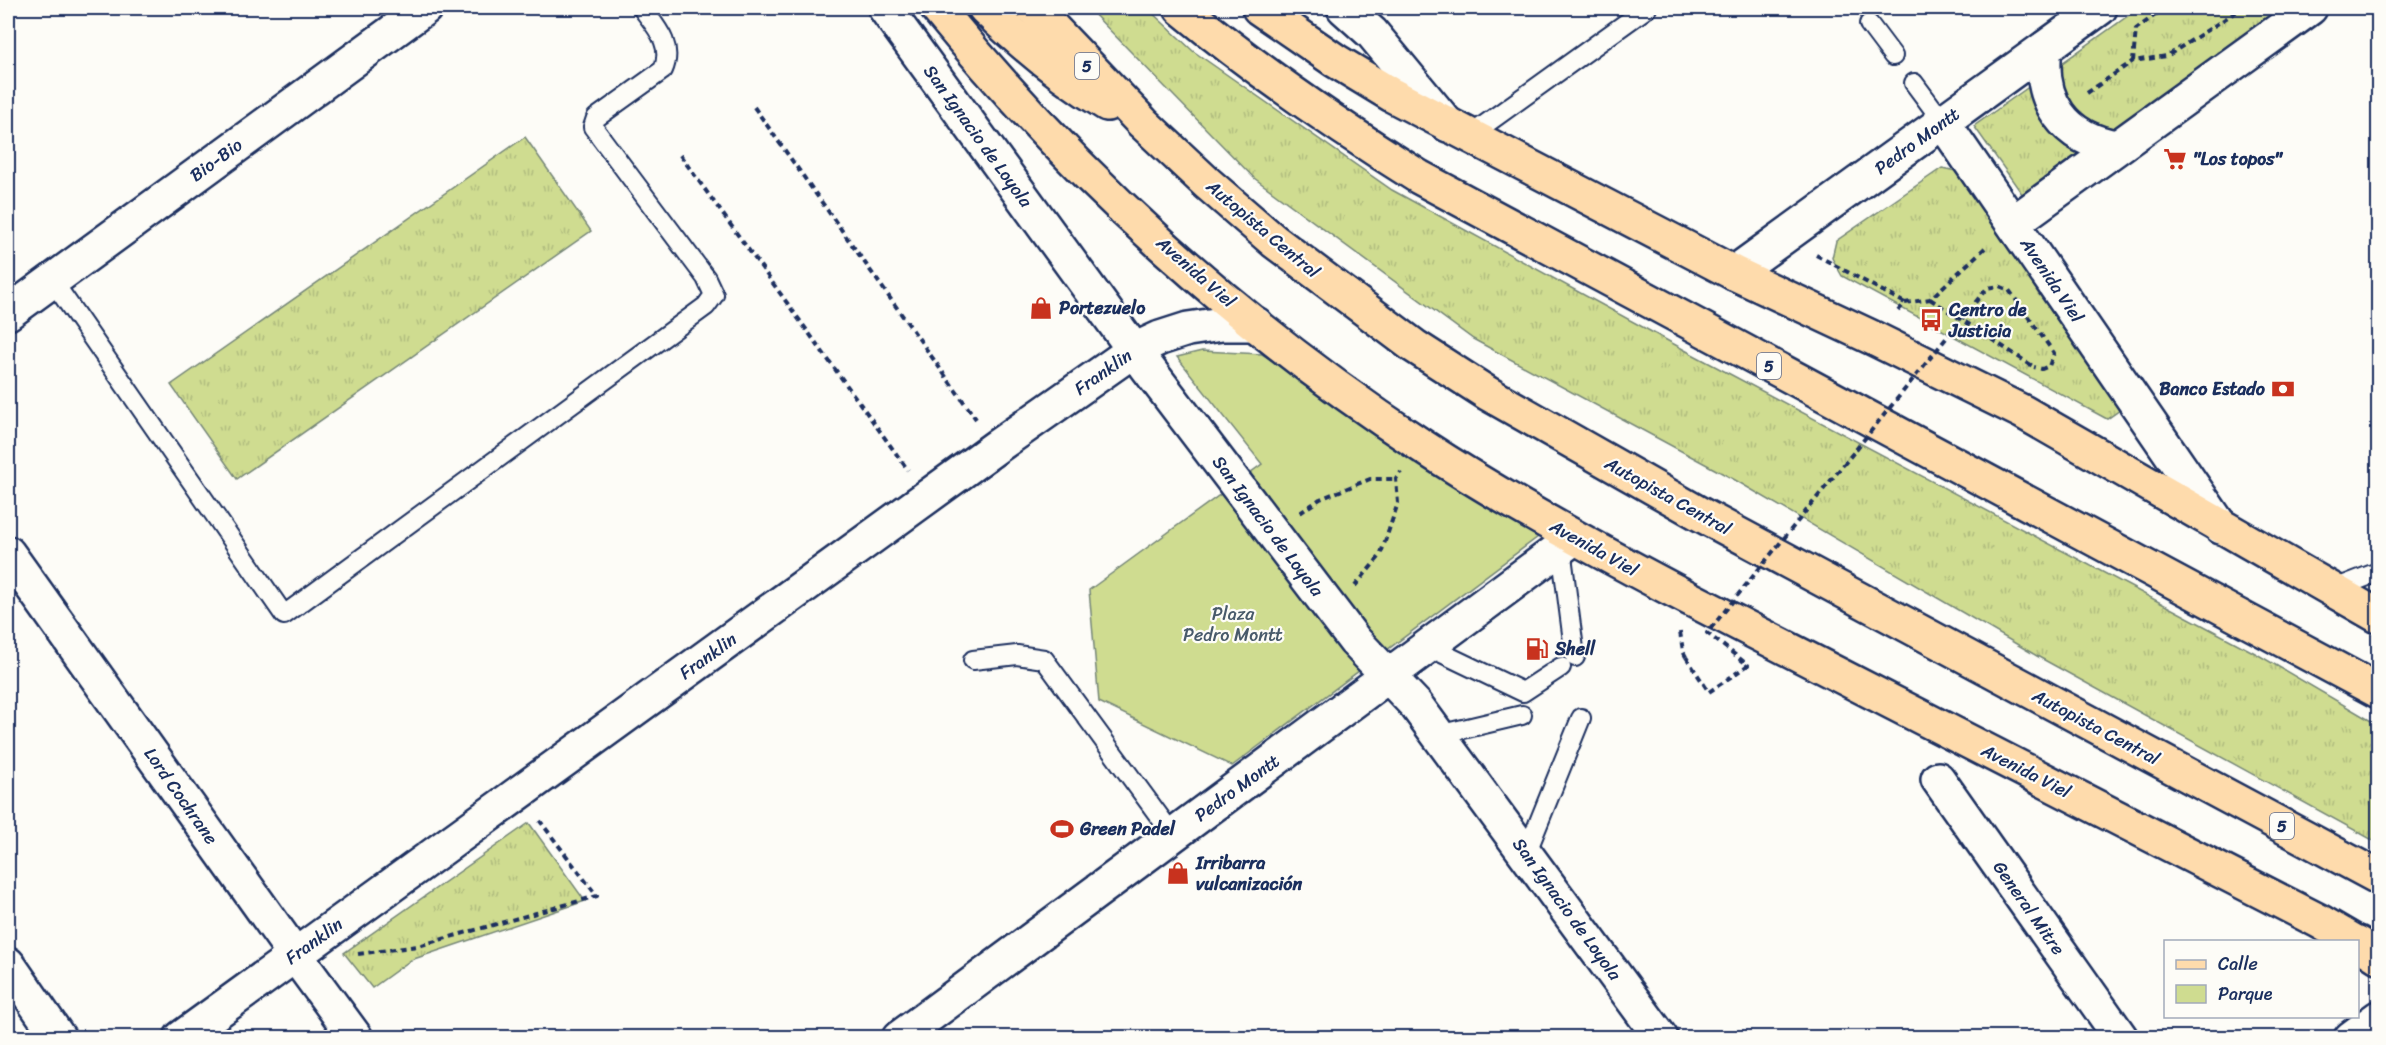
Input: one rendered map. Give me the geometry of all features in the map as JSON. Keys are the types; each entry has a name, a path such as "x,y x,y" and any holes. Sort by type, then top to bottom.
{"main road":[{"name":"Avenida Viel","path":"938,8 1018,102 1077,163 1143,226 1256,324 1312,368 1420,445 1568,543 1694,601 2352,940"},
{"path":"985,8 1037,56 1070,81 1143,123"},
{"name":"Autopista Central","path":"1033,8 1143,123 1207,183 1283,248 1414,346 1487,393 1700,514 2379,878"},
{"name":"5","path":"1181,8 1336,125 1419,177 2379,692"},
{"name":"Avenida Viel","path":"1259,8 1336,61 1392,95 1734,273 2023,412 2379,616"},
{"name":"Avenida Viel","path":"2359,944 2379,956"}],"street":[{"name":"Bio-Bio","path":"8,313 425,8"},
{"name":"San Ignacio de Loyola","path":"885,8 1134,350 1355,641 1416,705 1661,1038"},
{"path":"1344,8 1372,33 1459,131"},
{"name":"Pedro Montt","path":"1734,273 2100,8"},
{"path":"2013,223 2310,8"},
{"path":"2045,48 2043,62 2046,91 2058,113 2074,131 2084,138 2098,144 2117,147"},
{"name":"Avenida Viel","path":"1943,122 2221,527"},
{"name":"Franklin","path":"181,1038 928,496 1134,350 1160,338 1188,330 1222,324 1256,324"},
{"name":"Pedro Montt","path":"899,1038 1427,645 1568,543"},
{"name":"Lord Cochrane","path":"8,553 356,1038"},
{"name":"General Mitre","path":"1938,779 2121,1038"},
{"path":"8,964 59,1038"},
{"path":"2351,1038 2379,1018"}],"lane":[{"path":"52,280 284,615 706,306 714,295 706,278 593,127 596,118 663,70 666,64 668,59 665,39 642,8"},
{"path":"1459,131 1647,8"},
{"path":"1869,24 1893,56"},
{"path":"1914,83 1943,122"},
{"path":"1427,645 1523,692 1568,662 1568,543"},
{"path":"2332,590 2379,572"},
{"path":"973,660 1017,655 1044,660 1173,835"},
{"path":"1438,735 1522,715"},
{"path":"1526,854 1581,718"}],"path":[{"path":"2133,61 2136,29 2165,8"},
{"path":"2058,113 2133,61 2167,56 2242,8"},
{"path":"754,107 996,447"},
{"path":"680,155 928,496"},
{"path":"1686,657 1709,692 1748,665 1707,633 1987,288 1998,286 2009,290 2054,353 2049,366 2042,369 2034,367 1930,299 2013,223"},
{"path":"1784,238 1905,303"},
{"path":"1333,611 1380,556 1398,502 1396,479 1420,445"},
{"path":"1273,533 1320,499 1370,479 1396,479"},
{"path":"352,955 418,946 597,896 519,793"}],"green space":[{"path":"1088,8 1147,8 1193,51 1392,190 1692,354 2255,653 2378,725 2378,843 2037,656 1735,480 1473,339 1254,178"},
{"path":"2139,8 2295,8 2027,201 1974,126"},
{"path":"525,137 591,231 237,479 171,385"},
{"path":"1942,168 1956,171 2120,410 2107,419 1842,276 1832,258 1836,241"},
{"name":"Plaza Pedro Montt","path":"1202,351 1262,354 1356,413 1538,537 1232,766 1099,702 1089,590 1262,464 1177,357"},
{"path":"529,823 585,901 411,960 372,988 344,953"}],"place":[{"name":"\"Los topos\"","path":"2175,159"},
{"name":"Portezuelo","path":"1041,308"},
{"name":"Centro de Justicia","path":"1931,320"},
{"name":"Banco Estado","path":"2283,389"},
{"name":"Shell","path":"1537,649"},
{"name":"Green Padel","path":"1062,829"},
{"name":"Irribarra vulcanización","path":"1178,873"}]}
